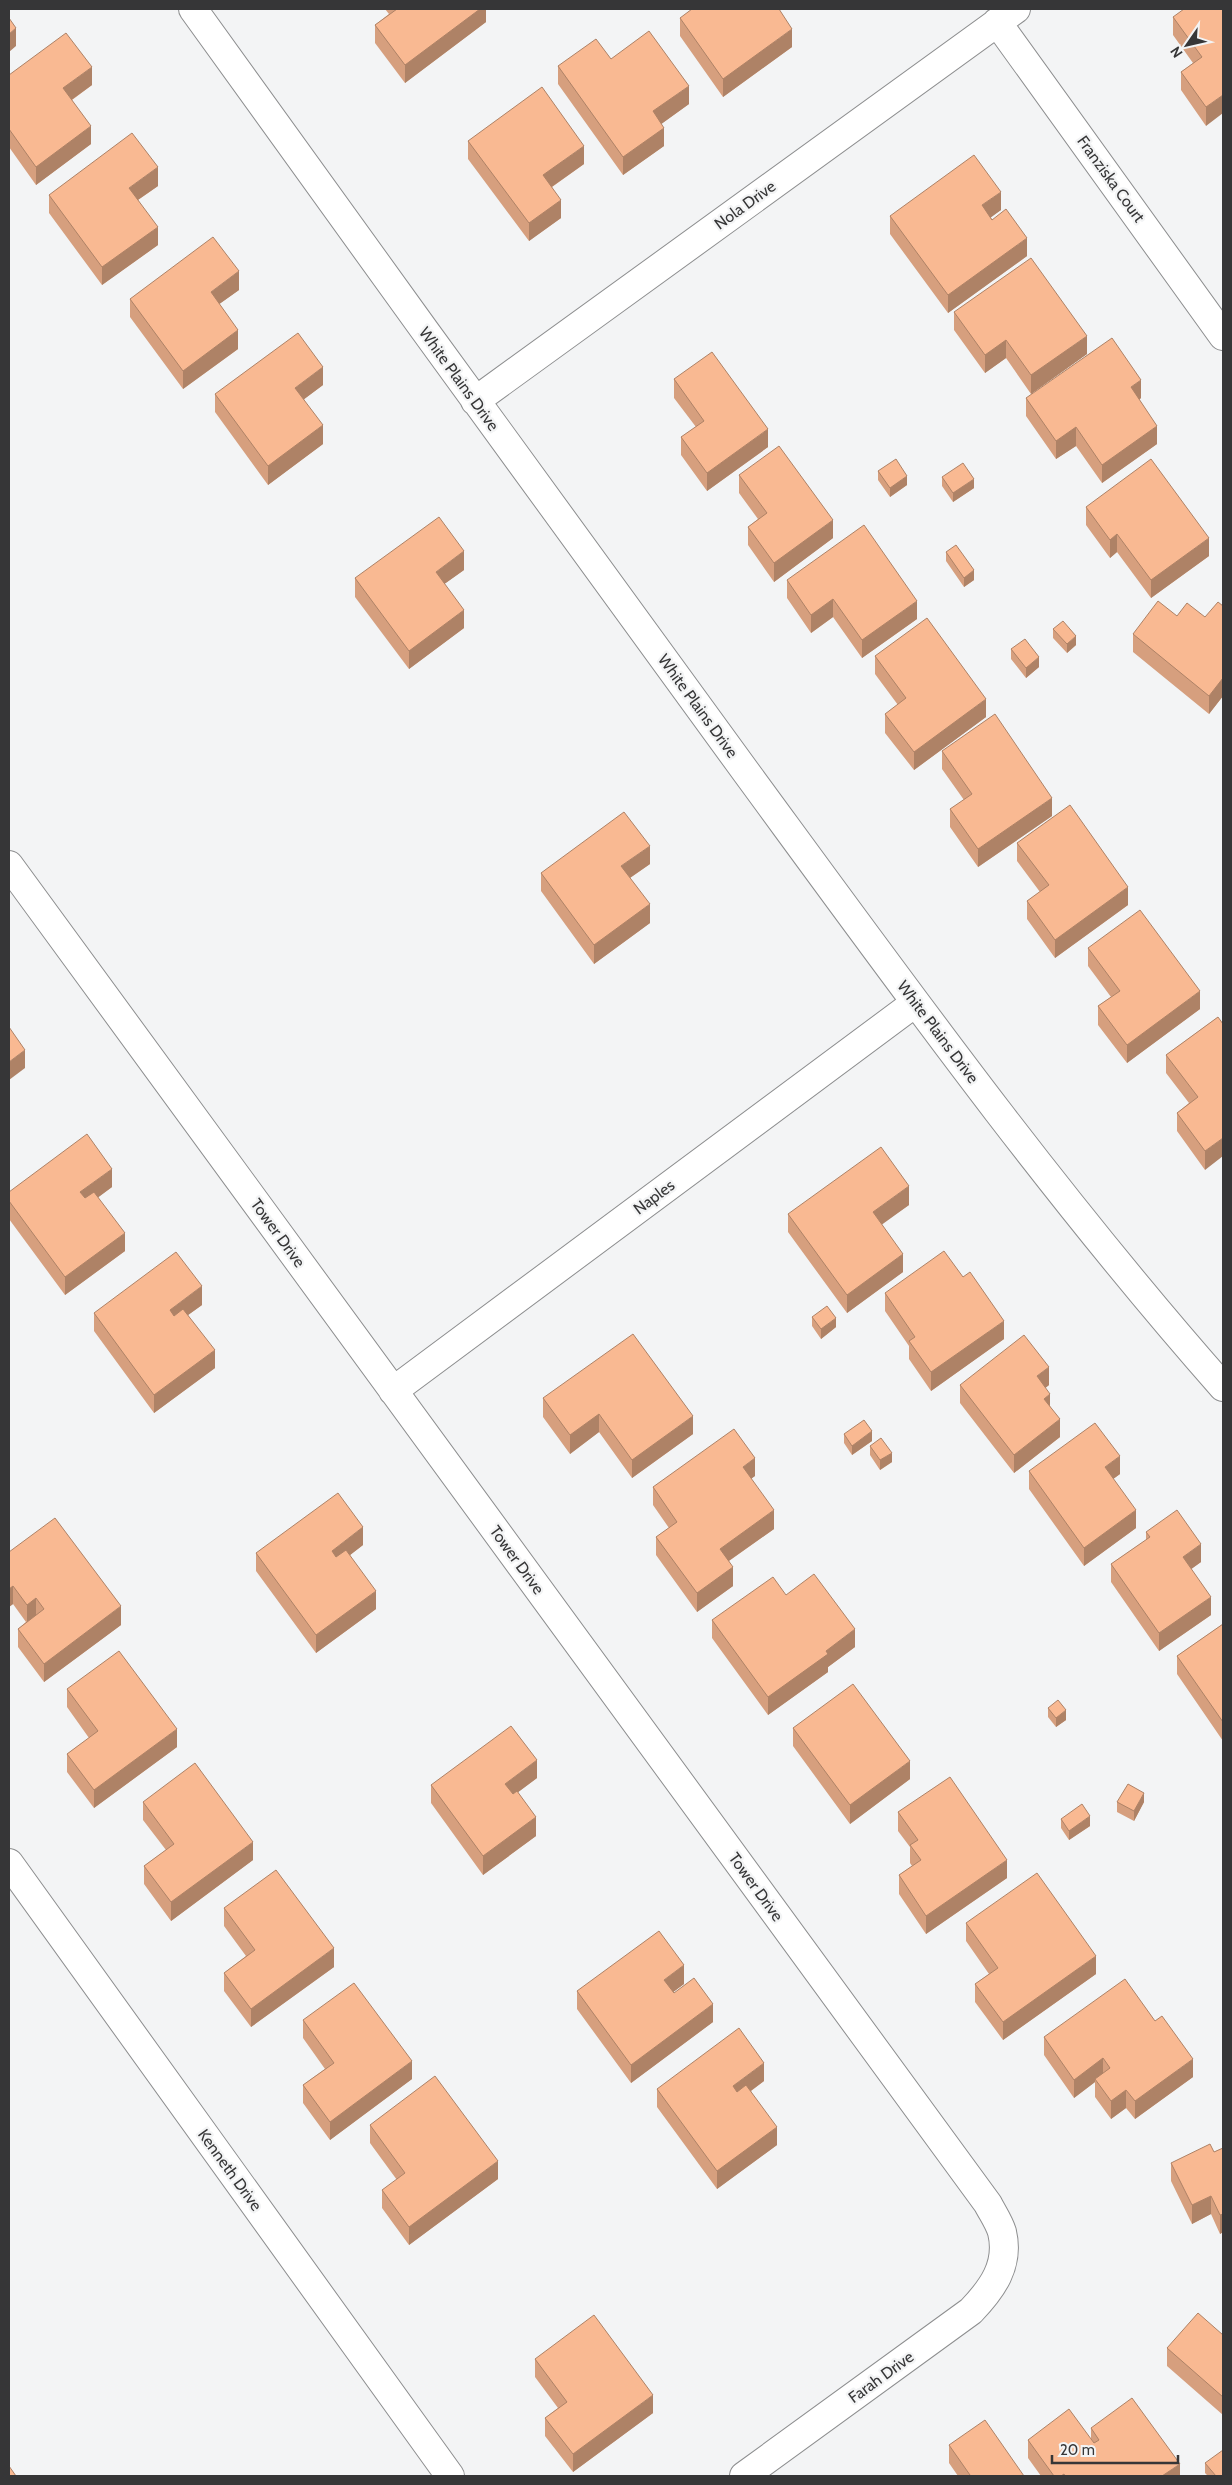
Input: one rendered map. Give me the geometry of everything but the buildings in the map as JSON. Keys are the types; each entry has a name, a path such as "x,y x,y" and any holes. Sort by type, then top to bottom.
{"street":[{"name":"White Plains Drive","path":"193,9 475,401 915,1003 1084,1223 1223,1387"},
{"name":"Nola Drive","path":"475,401 1007,16"},
{"name":"Franziska Court","path":"1007,16 1223,336"},
{"name":"Tower Drive","path":"9,865 988,2204 1002,2232 1003,2264"},
{"name":"Naples","path":"393,1391 915,1003"},
{"name":"Kenneth Drive","path":"9,1863 450,2476"},
{"name":"Farah Drive","path":"744,2476 971,2311 991,2290 1003,2264"}]}
